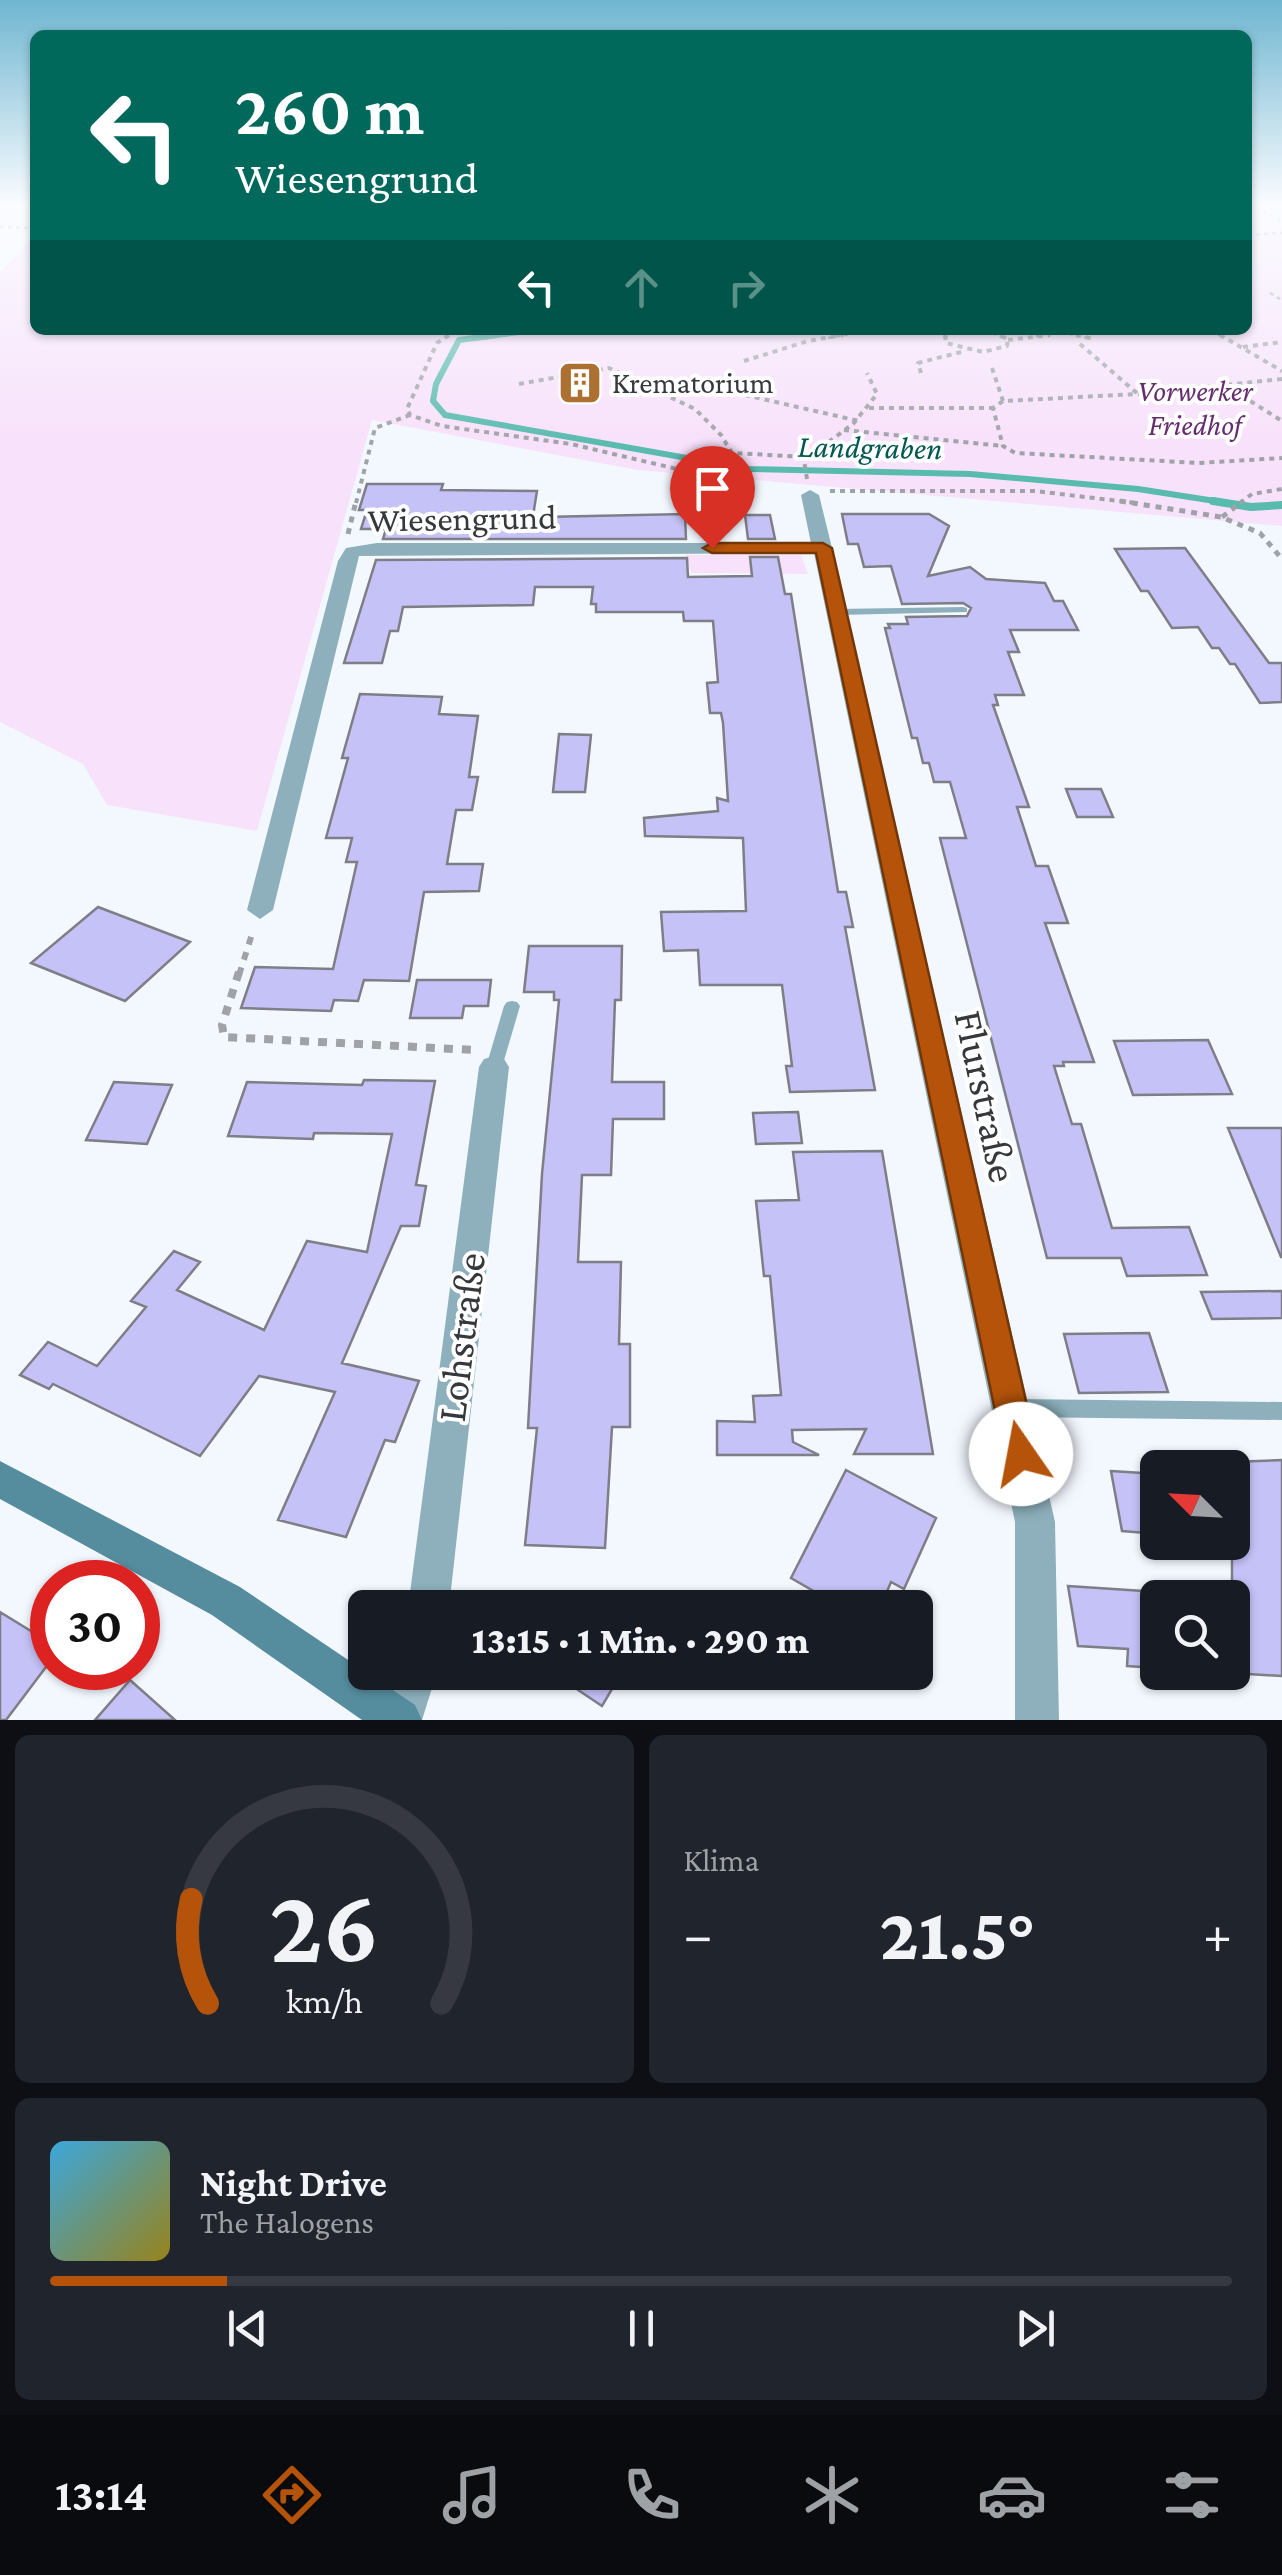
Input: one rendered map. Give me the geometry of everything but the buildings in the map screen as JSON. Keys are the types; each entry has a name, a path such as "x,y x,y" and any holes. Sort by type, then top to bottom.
{"main road":[{"path":"0,1479 226,1601 400,1720"}],"street":[{"name":"Flurstraße","path":"815,485 823,548 1035,1522 1037,1720"},
{"name":"Wiesengrund","path":"260,910 352,552 377,548 823,548"},
{"name":"Lohstraße","path":"430,1590 494,1067"},
{"path":"400,1720 410,1690"}],"lane":[{"path":"838,612 963,610"},
{"path":"494,1067 512,1006"},
{"path":"1011,1408 1282,1410"}],"path":[{"path":"1270,293 1282,300"},
{"path":"410,415 407,409 437,343 449,335"},
{"path":"744,361 808,341 843,335"},
{"path":"949,335 943,340 966,350"},
{"path":"996,335 1008,340 1037,335"},
{"path":"1078,335 1094,339"},
{"path":"1220,335 1282,370"},
{"path":"920,373 918,363 966,350 1002,349 1008,340"},
{"path":"1242,347 1282,342"},
{"path":"1080,344 1138,394"},
{"path":"519,384 576,370 586,375 609,368 700,410 719,427 732,454 807,457 860,421 877,394 867,373"},
{"path":"992,368 1003,400"},
{"path":"869,408 993,408 1003,400 1138,394 1282,379"},
{"path":"1225,385 1282,422"},
{"path":"745,395 860,421"},
{"path":"993,408 1003,446"},
{"path":"352,552 345,545 375,428 410,415 442,426 571,444 728,481 729,494"},
{"path":"844,430 1003,446 1015,453 1124,461 1199,463 1282,458"},
{"path":"807,457 815,485 1035,491 1222,518 1260,534 1282,559"},
{"path":"1222,518 1252,494 1282,489"},
{"path":"260,910 222,1025 224,1037 472,1048 494,1067"}],"green space":[{"name":"Vorwerker Friedhof","path":"0,285 30,285 30,335 1252,335 1252,285 1282,285 1282,526 637,470 372,420 257,831 107,805 83,764 0,722"},
{"path":"686,555 801,555 808,574 691,573"}],"waterway":[{"name":"Landgraben","path":"497,335 459,340 436,384 433,401 445,415 749,469 970,474 1138,489 1228,503"},
{"name":"Landgraben","path":"478,338 500,335"},
{"name":"Landgraben","path":"1213,501 1251,507 1282,505"}],"place":[{"name":"Krematorium","path":"580,383"}],"route":[{"path":"712,548 823,548 1021,1454"}]}
